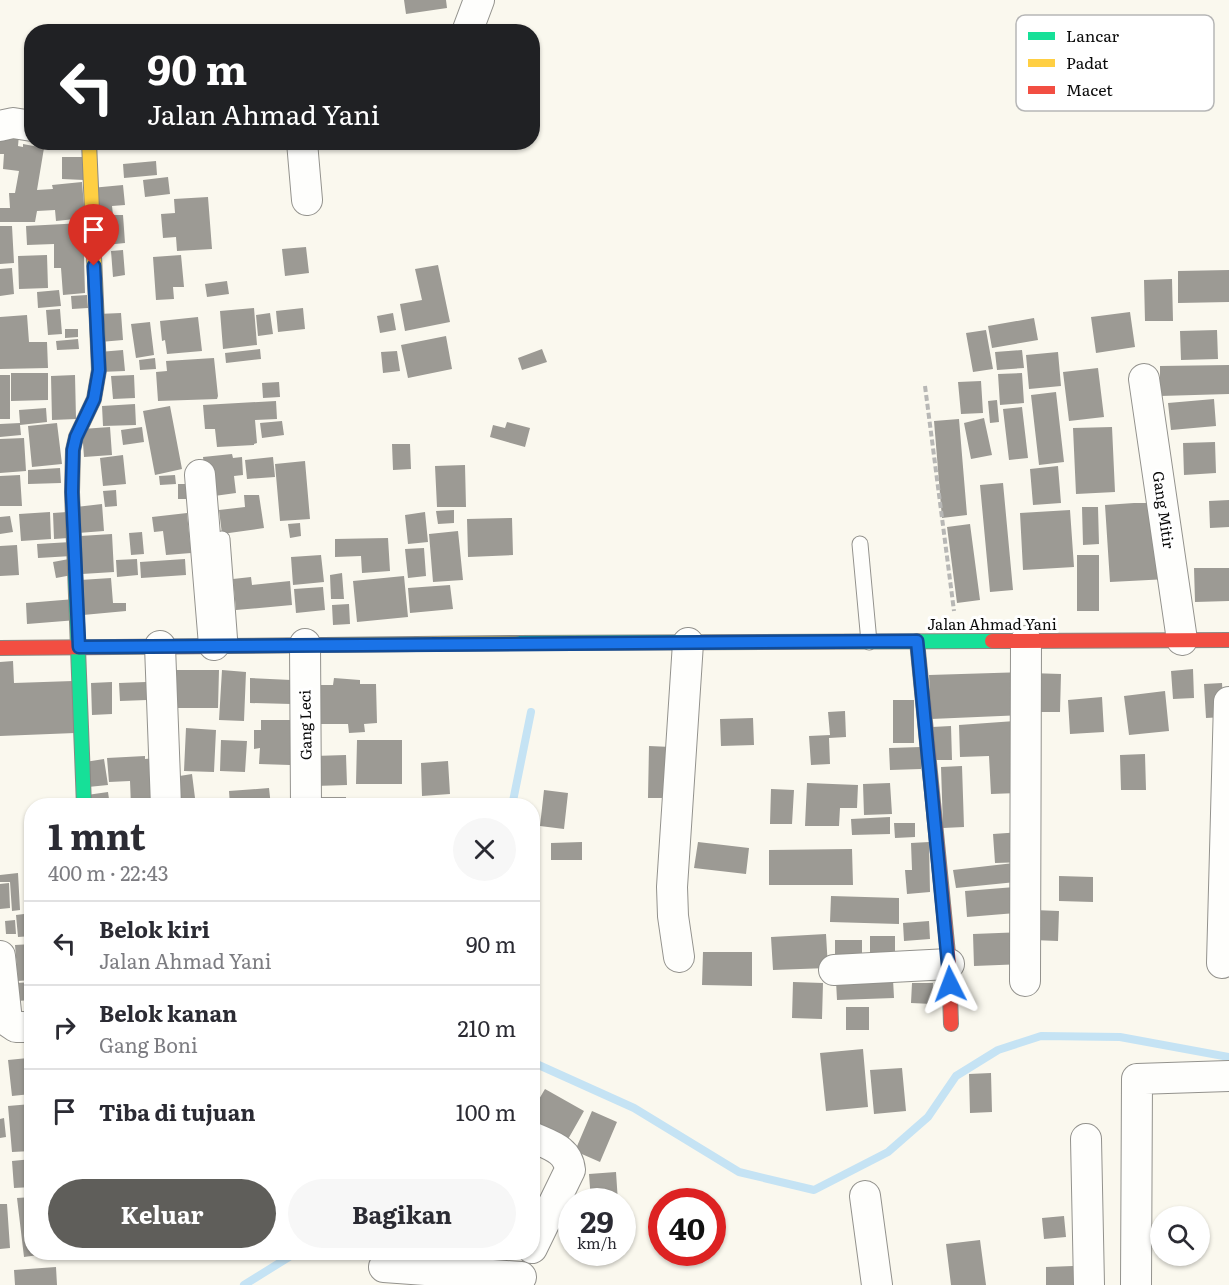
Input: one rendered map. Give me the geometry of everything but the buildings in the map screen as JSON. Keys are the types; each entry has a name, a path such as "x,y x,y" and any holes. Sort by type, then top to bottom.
{"main road":[{"path":"84,798 72,492 73,450 76,437 94,399 99,370 89,150"},
{"name":"Jalan Ahmad Yani","path":"0,647 1229,640"},
{"path":"917,641 949,964 951,1024"}],"street":[{"path":"470,24 479,0"},
{"path":"0,126 13,123 24,125"},
{"path":"303,150 307,200"},
{"name":"Gang Mitir","path":"1144,379 1182,640"},
{"path":"200,475 222,645"},
{"path":"1025,981 1026,641"},
{"path":"679,957 673,916 672,887 688,643"},
{"name":"Gang Leci","path":"305,644 306,798"},
{"path":"160,646 165,798"},
{"path":"1222,963 1229,702"},
{"path":"0,956 7,1021 16,1027 24,1027"},
{"path":"834,970 949,964"},
{"path":"1136,1285 1137,1079 1229,1076"},
{"path":"1086,1139 1089,1285"},
{"path":"540,1141 563,1152 567,1157 570,1170 540,1232"},
{"path":"865,1196 877,1285"},
{"path":"384,1268 526,1272"}],"lane":[{"path":"222,539 222,645"},
{"path":"860,544 869,642"}],"path":[{"path":"925,386 958,641"}],"waterway":[{"path":"514,798 531,712"},
{"path":"540,1066 634,1108 739,1172 814,1190 888,1152 928,1117 956,1076 998,1050 1041,1036 1120,1037 1229,1057"},
{"path":"244,1285 284,1260"}],"traffic: fast":[{"path":"75,569 84,798"},
{"path":"516,643 992,641"}],"traffic: slow":[{"path":"75,569 73,450 76,437 94,399 99,370 89,150"},
{"path":"226,646 516,643"}],"traffic: jam":[{"path":"992,641 1229,640"},
{"path":"917,641 949,964 951,1024"},
{"path":"0,648 226,646"}],"route":[{"path":"94,266 99,370 94,399 76,437 73,450 72,492 79,647 917,641 950,984"}]}
